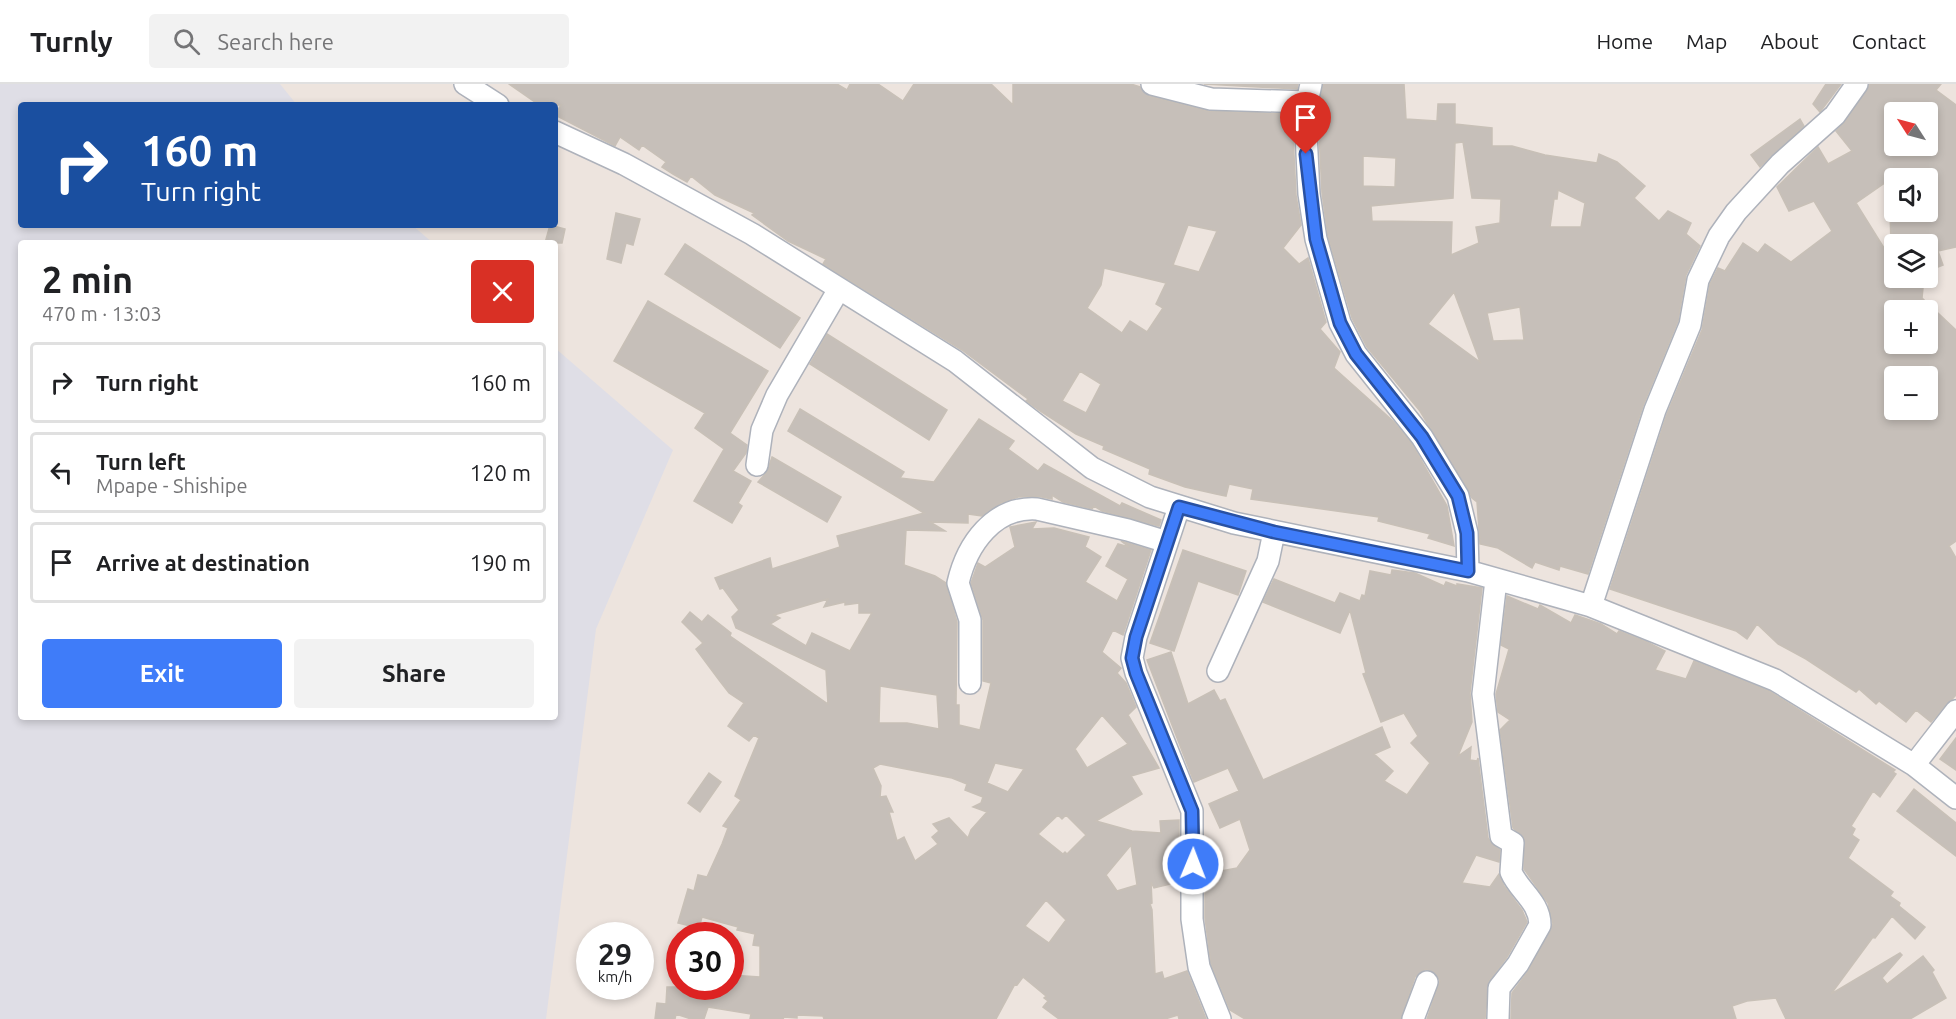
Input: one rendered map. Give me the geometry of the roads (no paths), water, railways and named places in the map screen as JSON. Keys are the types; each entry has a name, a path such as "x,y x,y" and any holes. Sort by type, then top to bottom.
{"street":[{"path":"465,84 493,102"},
{"path":"1152,84 1187,94 1309,93 1306,154 1310,205 1316,239 1340,323 1356,354 1422,437 1458,496 1467,533 1468,571"},
{"path":"1591,606 1655,410 1690,325 1698,280 1719,236 1728,222 1780,164 1835,115 1857,84"},
{"path":"558,133 624,164 701,205 839,289 955,361 1092,468 1150,497 1274,532 1468,571 1591,606 1775,680 1914,765 1956,798"},
{"path":"757,465 762,430 777,395 839,289"},
{"path":"1179,507 1136,637 1132,658 1159,733 1192,811 1192,919 1199,967 1220,1019"},
{"path":"970,683 970,620 958,583 973,548 993,521 1006,512 1022,508 1037,509 1128,530 1167,542"},
{"path":"1218,671 1268,561 1274,532"},
{"path":"1496,580 1483,694 1491,742 1491,771 1501,836 1513,843 1511,872 1533,901 1540,919 1540,925 1518,964 1499,988 1498,1019"},
{"path":"1914,765 1956,711"},
{"path":"1413,1019 1427,982"}]}
